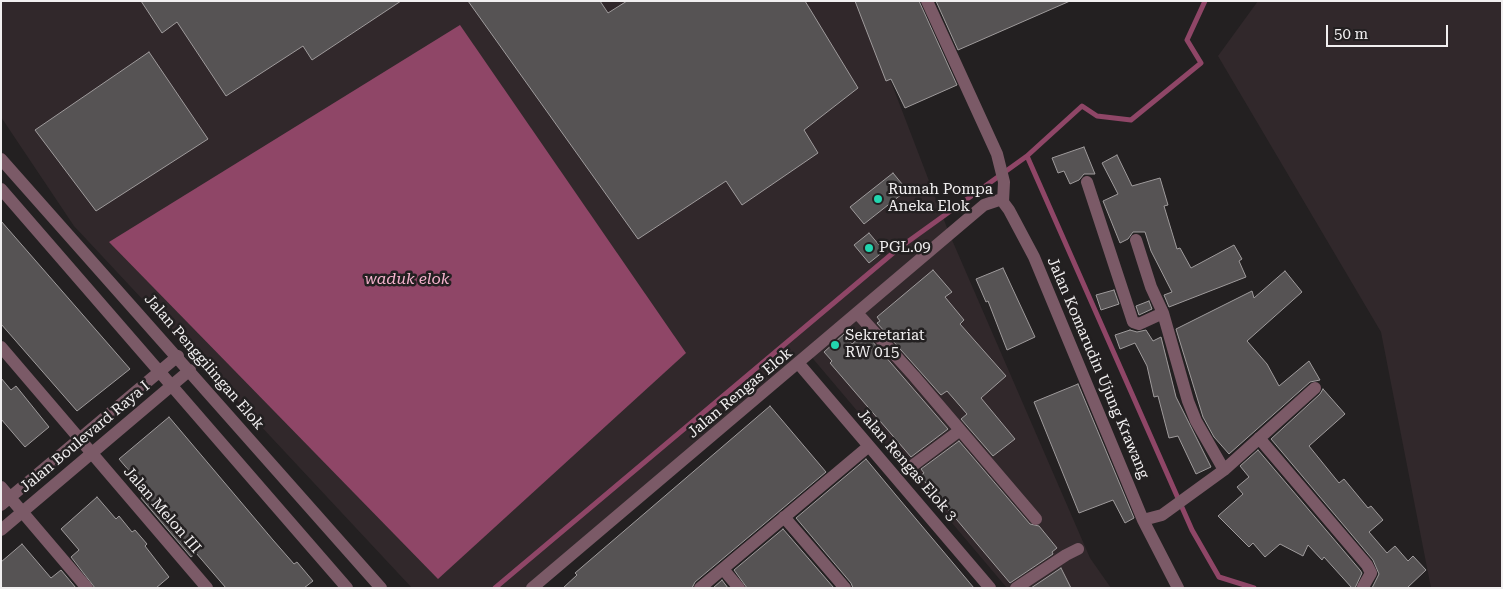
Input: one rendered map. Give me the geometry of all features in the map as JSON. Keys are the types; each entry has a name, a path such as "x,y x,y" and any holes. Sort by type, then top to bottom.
{"street":[{"path":"927,1 997,154 1004,182 1003,202"},
{"name":"Jalan Penggilingan Elok","path":"1,159 178,356 381,588"},
{"path":"1087,182 1133,322 1140,324 1163,313"},
{"path":"1,189 347,588"},
{"name":"Jalan Rengas Elok","path":"532,588 799,364 988,202 1003,202"},
{"name":"Jalan Komarudin Ujung Krawang","path":"1003,202 1034,257 1143,520 1178,588"},
{"path":"1136,240 1151,287 1163,313 1188,401 1196,421 1224,470"},
{"path":"858,314 1036,519"},
{"name":"Jalan Melon III","path":"1,347 207,588"},
{"name":"Jalan Boulevard Raya I","path":"6,502 178,356"},
{"name":"Jalan Rengas Elok 3","path":"799,364 987,587"},
{"name":"Jalan Boulevard Raya I","path":"1,530 190,370"},
{"path":"1143,520 1162,515 1205,485 1315,388"},
{"path":"912,466 959,430"},
{"path":"1259,438 1367,565 1371,573 1363,587"},
{"path":"700,588 868,446"},
{"path":"1,487 6,502 23,512 87,588"},
{"path":"784,517 845,588"},
{"path":"1016,588 1066,555 1078,550"},
{"path":"723,569 740,588"}],"shaded area":[{"path":"1,1 860,1 949,233 1090,558 1111,588 1007,588 809,354 533,588 412,588 74,226 1,117"},
{"path":"1258,1 1502,1 1502,588 1431,588 1381,332 1218,56"}],"water":[{"name":"waduk elok","path":"460,25 686,353 438,579 109,242"}],"building":[{"path":"141,1 401,1 312,60 303,46 226,96 177,22 162,33"},
{"path":"468,1 600,1 608,13 627,1 805,1 858,88 804,130 818,153 742,205 726,181 638,239"},
{"path":"855,1 919,1 957,85 905,108 891,79 886,81"},
{"path":"936,1 1070,1 958,50"},
{"path":"149,52 208,139 96,211 35,130"},
{"path":"1084,147 1095,174 1084,174 1079,180 1070,184 1064,171 1058,173 1052,158"},
{"path":"1117,155 1132,186 1160,178 1168,205 1164,206 1177,249 1180,248 1191,268 1234,245 1242,259 1239,261 1246,277 1169,307 1164,295 1172,292 1151,251 1145,232 1133,232 1128,239 1120,243 1103,201 1118,194 1102,163"},
{"name":"Rumah Pompa Aneka Elok","path":"893,173 907,190 864,224 850,207"},
{"path":"1,221 130,369 77,411 1,324"},
{"name":"PGL.09","path":"869,233 884,251 869,263 854,245"},
{"path":"1003,268 1035,337 1007,350 988,301 986,302 976,279"},
{"path":"933,270 952,292 945,297 964,320 960,324 1006,376 981,398 1015,439 993,456 961,419 967,414 947,391 941,395 877,323 880,321 877,317"},
{"path":"1285,271 1302,292 1247,341 1267,364 1279,386 1309,361 1320,380 1310,382 1229,454 1214,437 1203,417 1176,329 1252,291 1254,298"},
{"path":"1114,290 1119,304 1101,310 1096,295"},
{"path":"1149,301 1152,309 1139,315 1136,306"},
{"path":"1130,330 1137,332 1146,330 1153,341 1161,337 1176,397 1211,467 1196,474 1178,436 1169,438 1158,396 1154,397 1147,366 1135,343 1120,349 1115,335"},
{"path":"865,333 948,429 911,457 830,363 832,361 824,352 844,334 852,344"},
{"path":"1,378 11,390 16,386 49,427 25,447 1,419"},
{"path":"1078,384 1134,518 1125,523 1113,500 1079,513 1034,402"},
{"path":"1323,389 1345,414 1309,446 1339,483 1344,479 1368,508 1371,506 1383,520 1369,532 1387,553 1395,546 1408,561 1413,556 1426,570 1407,588 1372,588 1379,574 1373,560 1271,439 1320,394"},
{"path":"770,406 826,472 695,582 692,588 563,588 577,575 575,573"},
{"path":"169,417 294,564 297,562 313,581 304,588 226,588 196,553 191,557 141,498 148,493 119,459"},
{"path":"959,441 1030,524 1039,526 1057,548 1052,552 1053,554 1010,583 920,476 924,473 921,469"},
{"path":"1258,450 1360,570 1362,573 1355,588 1352,588 1324,557 1322,560 1308,545 1303,556 1280,544 1265,557 1253,543 1249,547 1218,516 1243,494 1237,487 1249,477 1240,466"},
{"path":"866,459 974,588 853,588 851,583 796,518"},
{"path":"97,497 116,519 119,516 132,532 135,530 147,544 145,546 169,577 156,588 95,588 71,557 79,550 61,529"},
{"path":"783,529 834,588 747,588 734,570"},
{"path":"22,544 51,578 61,570 76,588 1,588 1,562"},
{"path":"1061,568 1071,588 1031,588"},
{"path":"722,580 728,588 713,588"}],"waterway":[{"path":"1205,1 1187,40 1201,63 1131,120 1097,116 1082,106 1027,156 1192,530 1219,577 1254,588"},
{"path":"495,588 899,248 1027,156"}],"place":[{"name":"Rumah Pompa Aneka Elok","path":"878,199"},
{"name":"PGL.09","path":"869,248"},
{"name":"Sekretariat RW 015","path":"835,345"}]}
